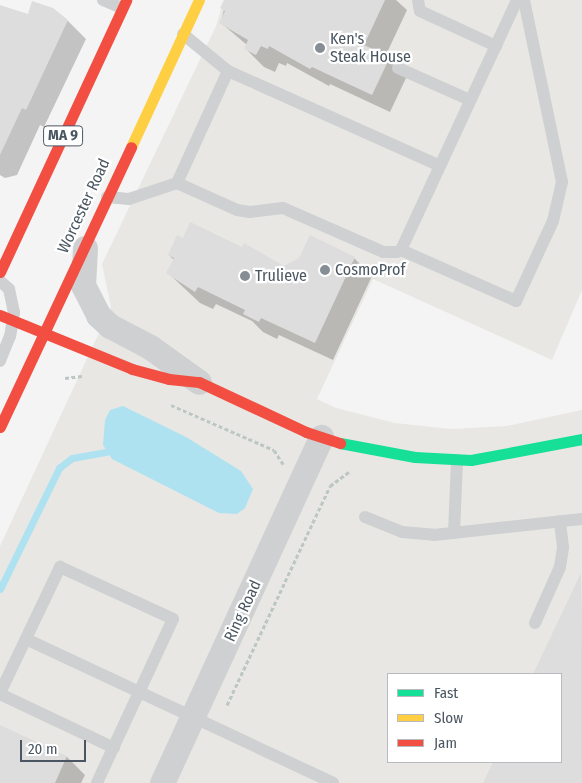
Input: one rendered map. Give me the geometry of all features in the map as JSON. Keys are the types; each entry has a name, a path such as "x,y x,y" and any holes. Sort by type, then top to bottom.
{"main road":[{"name":"Worcester Road","path":"0,427 199,0"},
{"name":"MA 9","path":"0,272 124,4"},
{"path":"0,315 149,375 199,382 321,437 415,457 457,460 508,456 582,439"}],"street":[{"path":"87,238 82,267 84,285 98,315 110,326 150,347 199,382"},
{"name":"Ring Road","path":"162,783 321,437"}],"lane":[{"path":"103,0 124,4"},
{"path":"418,0 420,11 496,46"},
{"path":"401,250 517,0"},
{"path":"106,197 129,200 177,183 237,210 250,212 283,208 383,252 401,250 516,300 555,216 562,182 524,0"},
{"path":"183,34 228,71 440,166"},
{"path":"398,68 470,100"},
{"path":"177,183 228,71"},
{"path":"0,281 12,296 14,321 0,361"},
{"path":"454,533 457,460"},
{"path":"366,517 413,534 454,533 582,519"},
{"path":"536,623 560,567 563,547 560,521"},
{"path":"97,783 114,748 173,619 60,567 0,693 114,748"},
{"path":"26,639 333,783"}],"path":[{"path":"65,378 91,375"},
{"path":"164,402 274,450 283,465"}],"shaded area":[{"path":"224,0 582,0 582,290 552,360 373,279 317,399 336,408 395,423 451,429 507,426 582,410 582,783 0,783 0,546 111,307 102,264 216,26"}],"water":[{"path":"123,406 186,437 241,471 253,489 245,508 237,514 219,513 112,459 103,445 105,420 110,410"}],"building":[{"name":"Ken's Steak House","path":"224,0 385,0 364,45 390,57 372,95 312,67 310,69 269,46 268,49 261,46 256,55 244,49 248,40 219,23 225,11 220,8"},
{"path":"32,1 53,8 68,20 26,110 22,108 0,155 0,5 28,14"},
{"path":"190,222 242,247 244,243 284,266 299,258 310,235 355,257 315,343 261,318 259,322 243,314 245,310 198,287 195,292 166,273 174,258 168,255 177,235 183,238"},
{"path":"581,573 582,783 483,783 493,763 562,763 562,673 533,673"},
{"path":"0,725 67,756 55,783 0,783"}],"waterway":[{"path":"0,589 59,468 72,458 106,452"}],"traffic: fast":[{"path":"340,443 415,457 471,460 582,439"}],"traffic: slow":[{"path":"131,147 199,0"}],"traffic: jam":[{"path":"0,272 126,0"},
{"path":"0,427 131,147"},
{"path":"0,315 132,369 169,379 199,382 306,432 340,443"}],"place":[{"name":"Ken's Steak House","path":"320,48"},
{"name":"CosmoProf","path":"325,270"},
{"name":"Trulieve","path":"245,276"}]}
